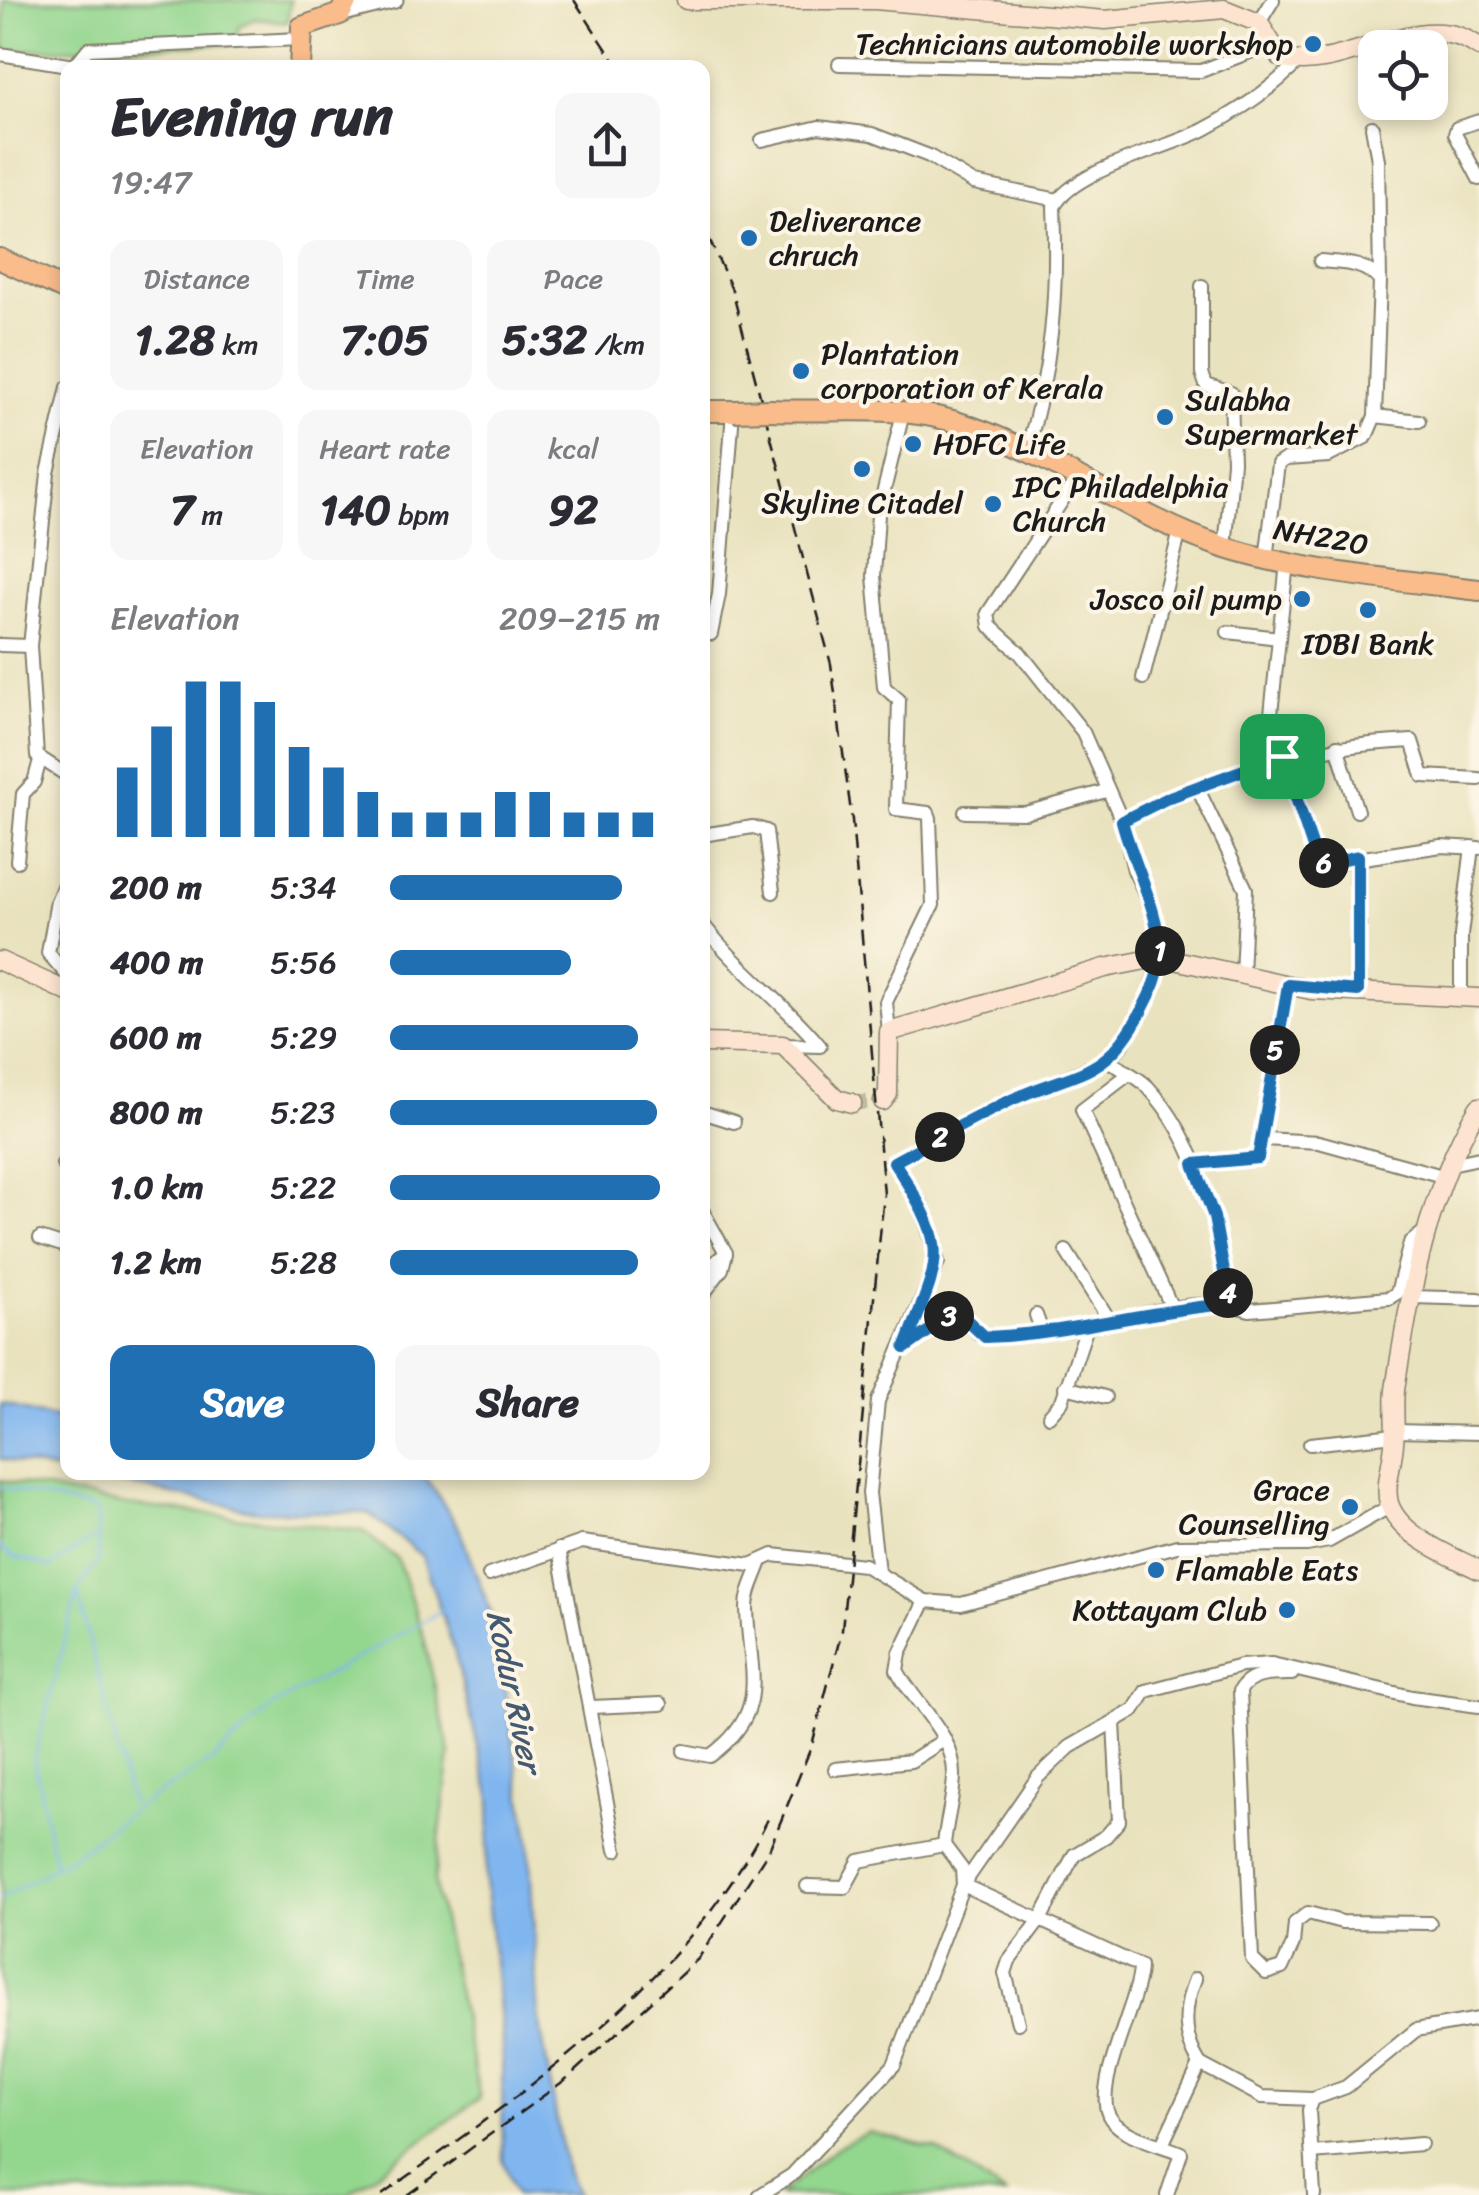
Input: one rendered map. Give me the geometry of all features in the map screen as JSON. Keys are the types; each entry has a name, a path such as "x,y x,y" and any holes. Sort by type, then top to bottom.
{"highway":[{"path":"300,60 299,39 308,24 344,7"},
{"path":"0,258 60,286"},
{"name":"NH220","path":"710,410 903,413 954,422 1026,452 1180,531 1226,548 1277,561 1479,590"}],"main road":[{"path":"686,0 875,0 1104,20 1224,9 1260,24 1281,58 1300,60 1433,34 1454,35 1479,47"},
{"path":"883,1101 888,1094 889,1032 1104,968 1161,957 1288,985 1470,997"},
{"path":"0,961 60,988"},
{"path":"710,1043 783,1045 820,1084 842,1102 852,1103"},
{"path":"1479,1107 1448,1170 1412,1297 1394,1394 1390,1507 1420,1538 1479,1570"}],"street":[{"path":"344,7 395,0"},
{"path":"1260,24 1273,0"},
{"path":"79,60 88,48 299,39"},
{"path":"840,64 1201,70 1273,42"},
{"path":"0,54 60,64"},
{"path":"762,140 819,127 872,134 929,156 974,183 1058,200 1124,160 1203,130 1268,89 1300,60"},
{"path":"1479,120 1457,128 1455,134 1479,180"},
{"path":"1372,126 1378,160 1380,281 1374,416 1366,437 1346,450 1278,464 1279,638 1271,714 1315,854 1324,864 1441,846 1476,848 1461,935 1470,997"},
{"path":"1026,452 1039,411 1057,308 1058,200"},
{"path":"1320,261 1354,264 1373,272 1380,281"},
{"path":"1202,286 1202,373 1206,385 1231,392 1232,462 1226,548"},
{"path":"711,634 719,594 732,410"},
{"path":"889,1032 886,1002 933,905 930,818 928,813 896,809 899,700 884,686 874,576 878,515 903,413"},
{"path":"1374,416 1419,421"},
{"path":"17,862 23,794 34,782 40,760 33,736 30,646 48,473 60,422"},
{"path":"878,1572 870,1529 873,1432 878,1401 905,1348 938,1262 921,1204 894,1162 1011,1100 1108,1060 1140,1014 1161,957 1152,910 1134,870 1122,821 1106,792 1084,732 1020,653 990,626 988,613 1077,478"},
{"path":"1143,678 1180,531"},
{"path":"1228,632 1279,638"},
{"path":"0,645 30,646"},
{"path":"1122,821 1282,756 1338,746 1412,741 1423,776 1479,779"},
{"path":"1338,746 1357,811"},
{"path":"40,760 60,771"},
{"path":"1198,787 1246,890 1242,975"},
{"path":"965,812 1025,812 1106,792"},
{"path":"710,833 753,828 766,831 773,892"},
{"path":"1358,856 1358,991"},
{"path":"60,894 48,954 60,967"},
{"path":"710,934 730,960 786,1004 820,1046 783,1045"},
{"path":"1194,1164 1258,1158 1288,985"},
{"path":"1108,1060 1146,1085 1194,1164 1214,1217 1230,1304"},
{"path":"1129,1074 1082,1110 1172,1308"},
{"path":"710,1114 734,1122"},
{"path":"1263,1139 1320,1142 1448,1170 1479,1158"},
{"path":"710,1224 726,1253 722,1269 710,1285"},
{"path":"905,1348 957,1311 985,1337 1087,1326 1172,1308 1230,1304 1250,1310 1389,1298 1398,1293 1410,1243 1430,1227"},
{"path":"40,1238 60,1244"},
{"path":"1066,1251 1110,1321"},
{"path":"710,1266 726,1253"},
{"path":"1412,1297 1479,1300"},
{"path":"1036,1315 1042,1332"},
{"path":"1049,1416 1062,1401 1087,1326"},
{"path":"1065,1387 1106,1397"},
{"path":"1310,1444 1395,1433 1479,1433"},
{"path":"684,1751 710,1756 730,1742 746,1712 755,1659 747,1608 760,1564 773,1555 864,1564 926,1601 961,1604 1176,1546 1308,1546 1329,1541 1390,1507"},
{"path":"489,1574 582,1542 760,1564"},
{"path":"559,1549 616,1850"},
{"path":"926,1601 900,1652 897,1670 944,1740 954,1774 944,1845 962,1869 963,1885"},
{"path":"760,2195 792,2175 894,2065 963,1885 1038,1777 1070,1747 1134,1710 1146,1691 1241,1666 1272,1664 1412,1697 1479,1706"},
{"path":"1304,1673 1258,1677 1246,1682 1240,1692 1252,1960 1266,1973 1282,1968 1293,1944 1295,1923 1308,1913 1342,1922 1430,1923"},
{"path":"590,1707 661,1704"},
{"path":"1018,2023 1006,1973 1009,1960 1040,1920 1074,1855 1106,1836 1119,1821 1114,1722"},
{"path":"835,1769 911,1761 944,1740"},
{"path":"807,1886 845,1887 859,1861 944,1845"},
{"path":"963,1885 1140,1966 1112,2064 1106,2109 1113,2122 1181,2153 1166,2195"},
{"path":"1195,1979 1188,1996 1187,2043 1200,2064 1262,2097 1313,2098 1346,2087 1416,2030 1479,2020"},
{"path":"1162,2145 1200,2064"},
{"path":"1313,2098 1314,2195"},
{"path":"1312,2153 1421,2144"}],"green space":[{"path":"3,0 291,0 287,22 254,19 240,26 235,44 5,51"},
{"path":"0,1480 128,1505 363,1531 398,1560 424,1638 450,1754 434,1881 480,2098 347,2195 0,2195"},
{"path":"869,2132 936,2149 1006,2195 779,2195 836,2148"}],"water":[{"path":"0,1404 60,1418 60,1471 0,1459"},
{"path":"103,1480 427,1480 458,1526 494,1621 529,1841 538,2014 566,2171 577,2195 516,2195 503,2161 502,2036 485,1880 491,1799 454,1650 422,1556 368,1513 256,1511"}],"waterway":[{"path":"0,1487 97,1510 99,1560 77,1591 131,1804"},
{"path":"0,1546 10,1555 50,1567 97,1535"},
{"path":"55,1865 34,1759 77,1592"},
{"path":"0,1899 78,1853 138,1806 213,1760 269,1708 441,1611"}],"tunnel":[{"path":"852,1103 883,1101"}],"railway":[{"path":"574,0 614,60"},
{"path":"407,2195 565,2080 698,1959 769,1850 812,1745 842,1630 884,1194 852,820 831,664 732,290 710,241"},
{"path":"382,2195 547,2072 650,1981 736,1875 770,1815"}],"place":[{"name":"Technicians automobile workshop","path":"1313,44"},
{"name":"Deliverance chruch","path":"749,238"},
{"name":"Plantation corporation of Kerala","path":"801,371"},
{"name":"Sulabha Supermarket","path":"1165,417"},
{"name":"HDFC Life","path":"913,444"},
{"name":"Skyline Citadel","path":"862,469"},
{"name":"IPC Philadelphia Church","path":"993,504"},
{"name":"Josco oil pump","path":"1302,599"},
{"name":"IDBI Bank","path":"1368,610"},
{"name":"Grace Counselling","path":"1350,1507"},
{"name":"Flamable Eats","path":"1156,1570"},
{"name":"Kottayam Club","path":"1287,1610"}],"route":[{"path":"1282,756 1320,861 1324,864 1358,856 1358,991 1288,985 1258,1158 1194,1164 1214,1217 1230,1304 1172,1308 1087,1326 985,1337 957,1311 905,1348 938,1262 921,1204 894,1162 1011,1100 1093,1069 1112,1056 1146,1002 1161,957 1152,910 1134,870 1122,821 1170,797 1282,756"}],"water label":[{"name":"Kodur River","path":"514,1691"}]}
